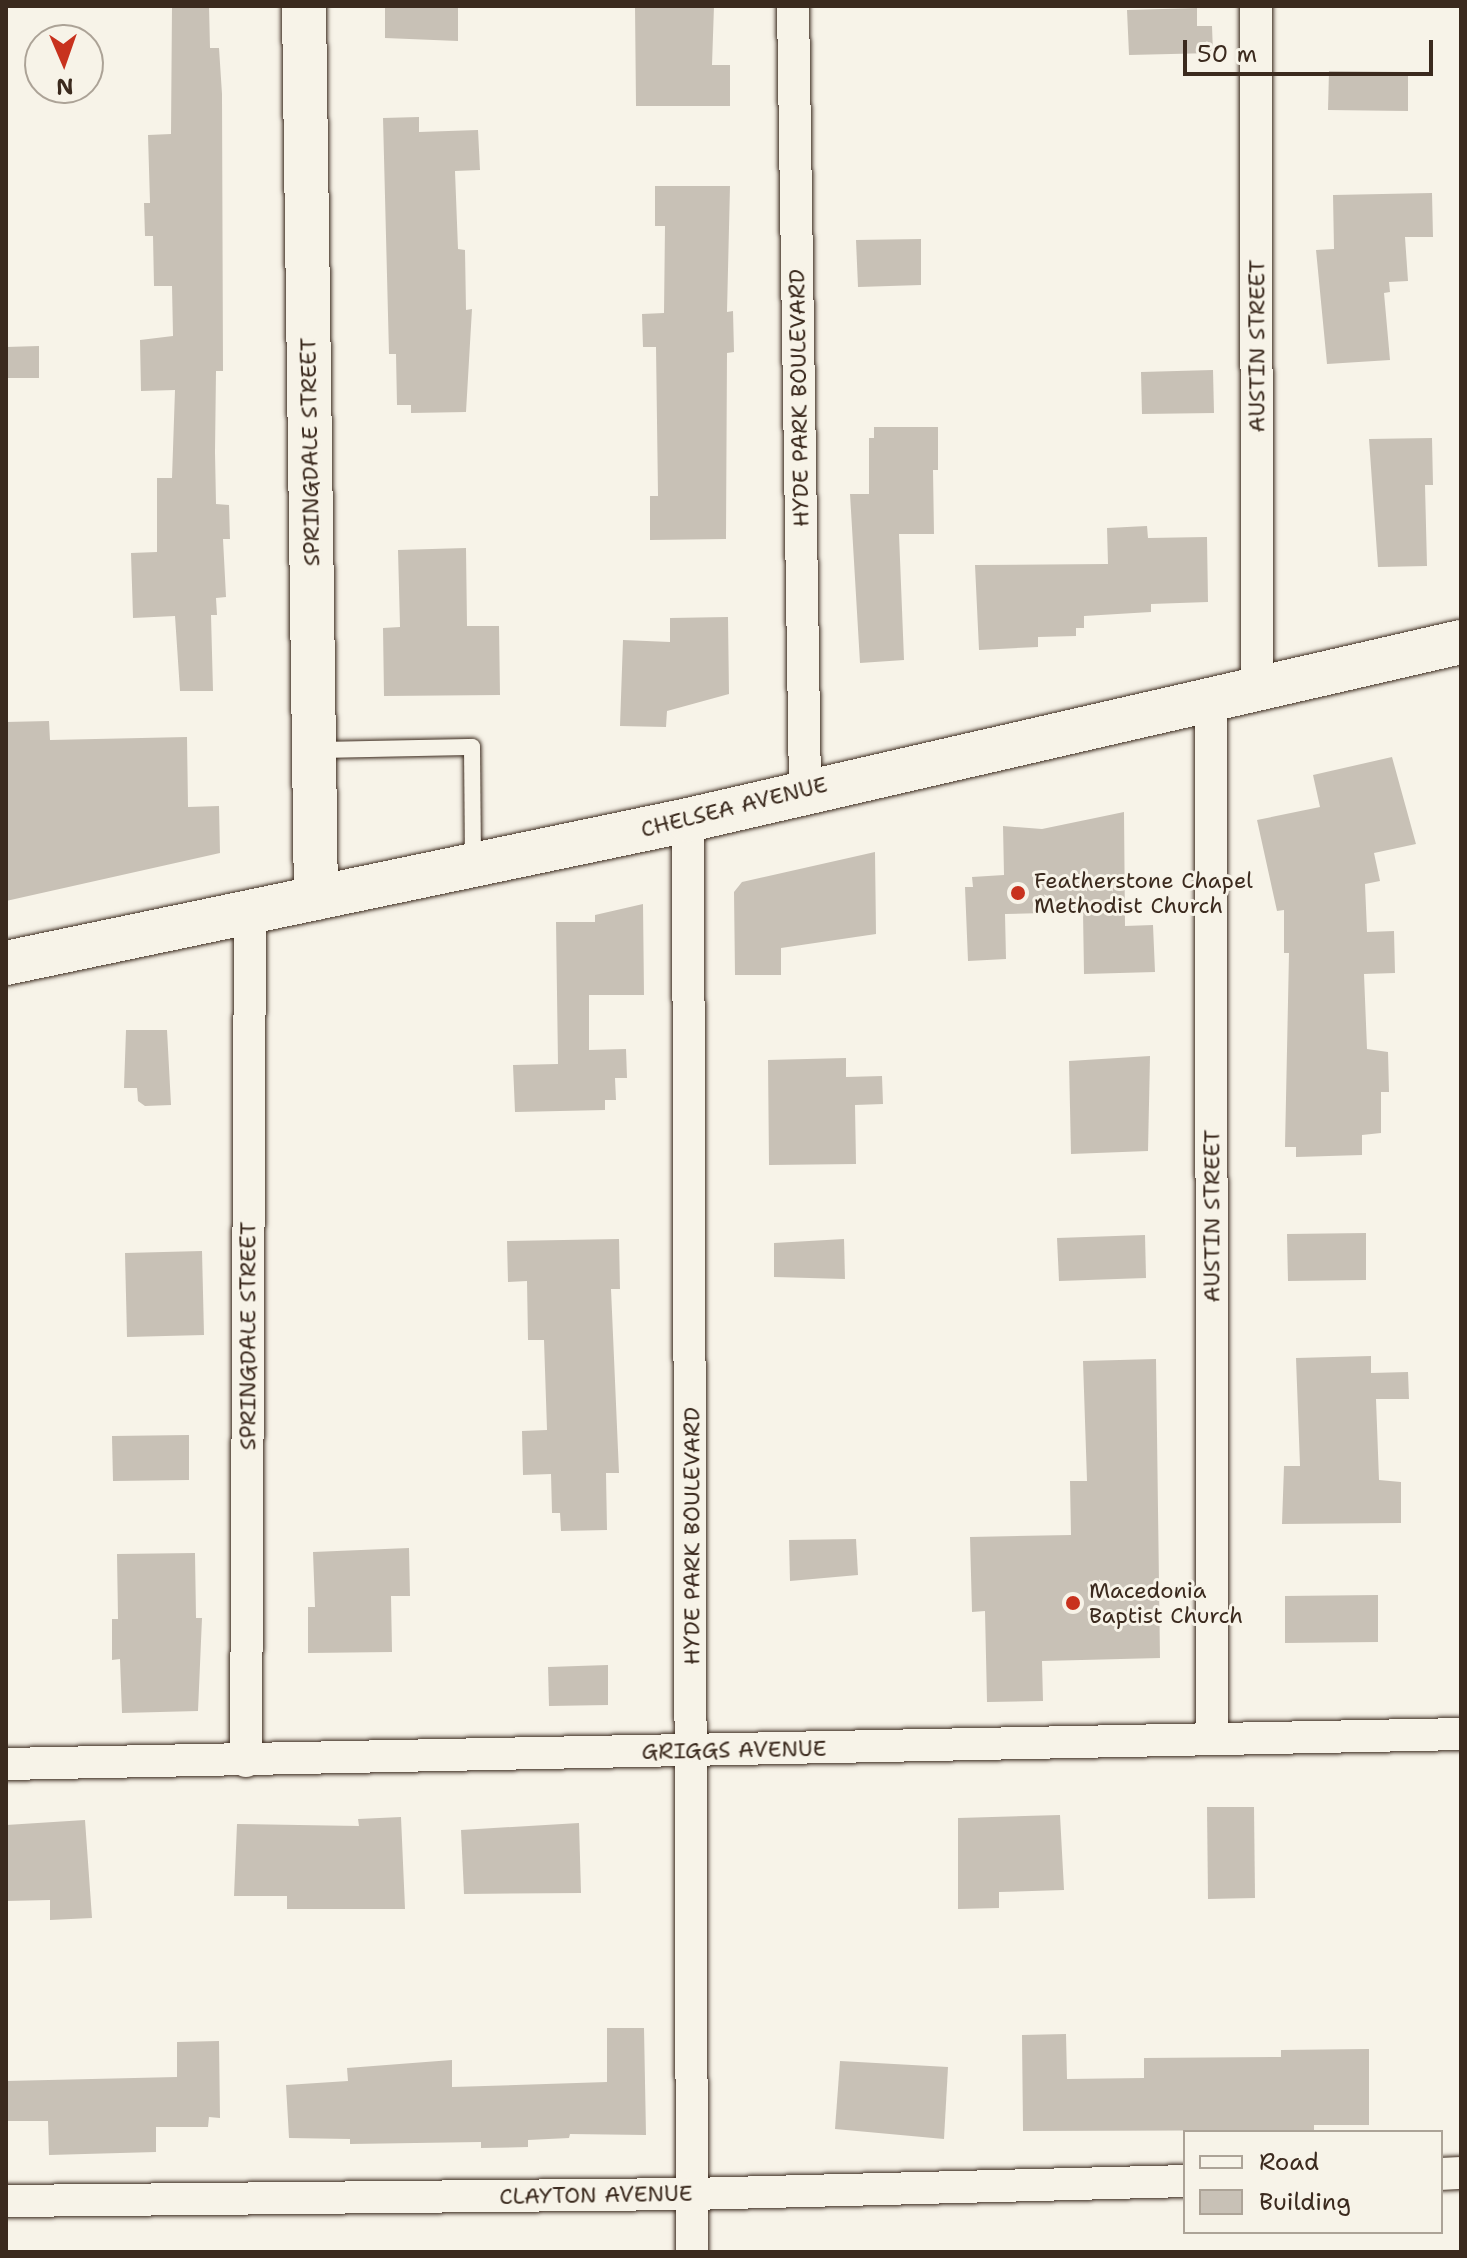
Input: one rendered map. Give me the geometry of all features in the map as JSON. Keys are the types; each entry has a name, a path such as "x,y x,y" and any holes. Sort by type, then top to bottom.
{"main road":[{"name":"SPRINGDALE STREET","path":"304,6 316,898"},
{"name":"CHELSEA AVENUE","path":"6,963 688,820 1211,696 1461,642"}],"street":[{"name":"HYDE PARK BOULEVARD","path":"793,6 805,790"},
{"name":"AUSTIN STREET","path":"1256,6 1257,687"},
{"name":"AUSTIN STREET","path":"1211,696 1212,1737"},
{"name":"HYDE PARK BOULEVARD","path":"688,820 694,1752 692,2252"},
{"name":"SPRINGDALE STREET","path":"246,1761 250,911"},
{"name":"GRIGGS AVENUE","path":"6,1764 1461,1734"},
{"name":"CLAYTON AVENUE","path":"6,2201 691,2194 1183,2181"}],"lane":[{"path":"314,750 472,747 473,866"}],"building":[{"path":"172,6 209,6 210,48 219,48 222,94 223,371 216,371 215,452 216,504 229,505 230,539 223,539 226,597 216,598 217,615 211,615 213,691 180,691 175,616 133,618 131,553 157,552 157,478 172,478 175,390 141,391 140,340 173,336 172,286 154,286 153,236 145,236 144,203 150,203 148,135 171,134"},
{"path":"458,6 458,41 385,38 385,7"},
{"path":"635,6 714,6 712,65 730,65 730,106 636,106"},
{"path":"1197,8 1197,26 1212,26 1213,53 1129,55 1127,10"},
{"path":"1329,71 1408,72 1408,111 1328,110"},
{"path":"419,117 419,132 478,130 480,170 455,171 458,249 465,250 466,310 472,309 466,412 411,413 411,405 397,405 396,354 389,354 383,118"},
{"path":"655,186 730,186 727,312 733,311 734,352 727,353 726,539 650,540 650,496 658,496 656,347 643,347 642,314 664,313 665,226 655,226"},
{"path":"1432,193 1433,237 1405,237 1408,281 1389,282 1390,292 1384,293 1390,360 1327,364 1316,250 1334,249 1333,195"},
{"path":"921,239 921,285 858,287 856,240"},
{"path":"39,346 39,378 6,378 6,347"},
{"path":"1213,370 1214,413 1142,414 1141,372"},
{"path":"874,427 938,427 938,470 933,470 934,534 899,534 904,660 860,663 850,494 869,494 869,438 874,438"},
{"path":"1432,438 1433,485 1425,485 1427,566 1378,567 1369,439"},
{"path":"1147,526 1148,538 1207,537 1208,602 1151,604 1151,612 1084,616 1084,628 1076,628 1076,636 1038,637 1038,647 979,650 975,565 1108,564 1107,528"},
{"path":"466,548 467,626 499,626 500,695 384,696 383,628 400,627 398,550"},
{"path":"728,617 729,694 667,711 666,727 620,726 623,640 670,642 670,618"},
{"path":"49,721 50,740 187,737 188,807 219,806 220,853 6,901 6,722"},
{"path":"1392,757 1416,844 1374,853 1380,881 1365,884 1367,932 1394,931 1395,973 1364,974 1367,1049 1388,1052 1389,1092 1381,1092 1381,1133 1362,1135 1362,1155 1296,1157 1296,1147 1285,1147 1289,953 1284,953 1284,910 1277,911 1257,820 1320,807 1313,775"},
{"path":"1124,812 1125,926 1153,925 1155,972 1084,974 1083,912 1005,914 1006,959 968,961 965,887 973,887 972,877 1004,875 1003,826 1042,829"},
{"path":"875,852 876,934 781,948 781,975 735,975 734,892 742,882"},
{"path":"643,904 644,995 589,995 589,1050 626,1049 627,1078 615,1078 616,1100 605,1100 605,1110 515,1112 513,1065 558,1064 556,922 595,922 595,915"},
{"path":"126,1030 167,1030 171,1105 145,1106 138,1101 137,1088 124,1088"},
{"path":"1150,1056 1148,1151 1071,1154 1069,1061"},
{"path":"846,1058 846,1077 882,1076 883,1104 855,1105 856,1164 769,1165 768,1060"},
{"path":"1366,1233 1366,1280 1288,1281 1287,1234"},
{"path":"1145,1235 1146,1278 1059,1281 1057,1238"},
{"path":"619,1239 620,1289 611,1289 619,1473 606,1473 607,1530 561,1531 560,1513 552,1513 551,1474 523,1475 522,1431 547,1430 544,1340 528,1340 527,1281 508,1282 507,1241"},
{"path":"844,1239 845,1279 774,1277 774,1243"},
{"path":"202,1251 204,1335 127,1337 125,1253"},
{"path":"1371,1356 1371,1373 1408,1372 1409,1399 1376,1399 1379,1480 1401,1482 1401,1523 1282,1524 1284,1466 1300,1466 1296,1358"},
{"path":"1156,1359 1160,1658 1042,1661 1043,1701 987,1702 985,1611 972,1612 970,1537 1071,1535 1070,1481 1087,1481 1083,1361"},
{"path":"189,1435 189,1480 113,1481 112,1436"},
{"path":"856,1539 858,1575 790,1581 789,1540"},
{"path":"409,1548 410,1596 391,1596 392,1652 308,1653 308,1607 315,1607 313,1552"},
{"path":"195,1553 196,1618 202,1618 198,1711 122,1713 120,1659 112,1660 112,1619 118,1619 117,1554"},
{"path":"1378,1595 1378,1642 1285,1643 1285,1596"},
{"path":"608,1665 608,1705 549,1706 548,1667"},
{"path":"1207,1807 1254,1807 1255,1898 1208,1899"},
{"path":"1060,1815 1064,1890 999,1892 999,1908 958,1909 958,1818"},
{"path":"401,1817 405,1909 287,1909 287,1896 234,1896 237,1824 359,1826 358,1819"},
{"path":"85,1820 92,1918 50,1920 50,1900 6,1901 6,1825"},
{"path":"579,1823 581,1893 464,1894 461,1830"},
{"path":"607,2028 644,2028 646,2135 570,2134 569,2138 528,2140 528,2147 481,2148 481,2142 350,2144 350,2139 289,2138 286,2085 348,2081 347,2068 452,2060 452,2087 607,2082"},
{"path":"1066,2034 1067,2079 1144,2078 1144,2058 1281,2057 1281,2050 1369,2049 1369,2125 1314,2125 1314,2130 1023,2131 1022,2035"},
{"path":"219,2041 220,2118 209,2117 208,2127 156,2127 156,2152 49,2155 48,2121 6,2121 6,2081 177,2077 177,2042"},
{"path":"840,2061 948,2067 944,2139 835,2129"}],"place":[{"name":"Featherstone Chapel Methodist Church","path":"1018,893"},
{"name":"Macedonia Baptist Church","path":"1073,1603"}]}
